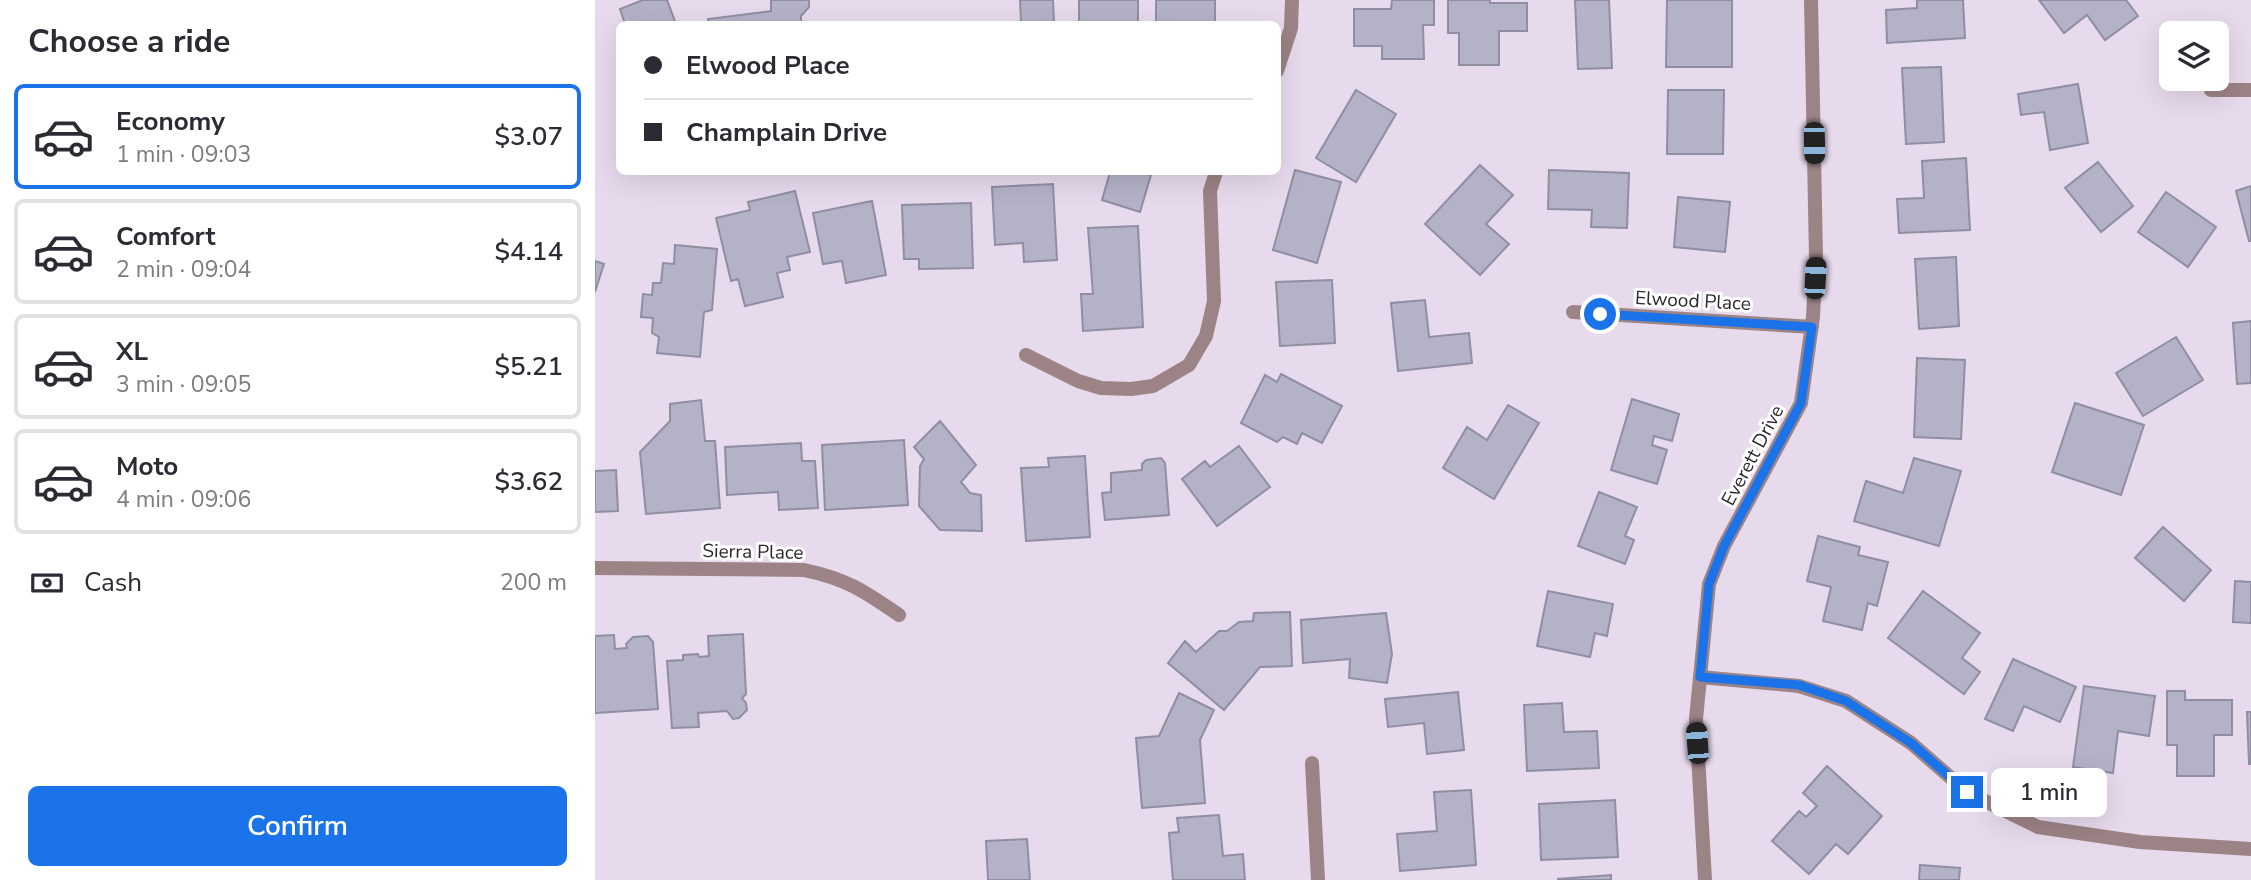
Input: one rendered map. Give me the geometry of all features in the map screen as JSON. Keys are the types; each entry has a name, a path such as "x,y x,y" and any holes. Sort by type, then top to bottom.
{"street":[{"path":"1281,59 1291,28 1292,0"},
{"name":"Everett Drive","path":"1705,880 1696,719 1709,584 1724,546 1801,403 1812,327 1816,258 1811,0"},
{"path":"2229,90 2251,90"},
{"path":"1026,355 1078,381 1101,388 1131,390 1153,386 1189,365 1206,336 1214,301 1210,191 1215,175"},
{"name":"Elwood Place","path":"1573,312 1812,327"},
{"name":"Sierra Place","path":"595,568 804,570 834,576 855,586 899,615"},
{"path":"1700,677 1799,685 1846,701 1911,743 1967,792 2038,827 2140,842 2251,849"},
{"path":"1312,763 1318,880"}],"building":[{"path":"643,0 667,0 675,21 624,21 620,9"},
{"path":"771,0 809,0 809,7 801,16 801,21 708,19 771,11"},
{"path":"1020,0 1053,0 1054,21 1021,21"},
{"path":"1079,0 1138,0 1138,21 1079,21"},
{"path":"1156,0 1215,0 1215,21 1156,21"},
{"path":"1392,0 1434,0 1434,25 1423,25 1424,59 1382,59 1382,46 1354,46 1354,9 1391,9"},
{"path":"1448,0 1527,3 1527,31 1499,31 1499,65 1459,65 1459,33 1448,33"},
{"path":"1575,0 1609,0 1612,68 1578,69"},
{"path":"1667,0 1732,0 1732,67 1666,67"},
{"path":"1917,0 1963,0 1965,38 1887,43 1886,10 1917,8"},
{"path":"2039,0 2126,0 2138,16 2105,40 2087,15 2064,33"},
{"path":"1941,67 1944,142 1906,144 1902,68"},
{"path":"2078,84 2088,143 2050,150 2044,112 2021,115 2018,94"},
{"path":"1356,90 1396,114 1356,182 1316,158"},
{"path":"1668,90 1724,90 1723,154 1667,154"},
{"path":"1966,158 1970,230 1899,233 1897,199 1924,198 1922,161"},
{"path":"2098,162 2133,206 2101,232 2065,188"},
{"path":"1480,165 1513,195 1486,224 1509,244 1480,275 1425,224"},
{"path":"1295,170 1341,182 1317,263 1273,250"},
{"path":"1549,170 1629,173 1627,228 1591,227 1592,210 1548,209"},
{"path":"1109,175 1151,175 1140,212 1102,200"},
{"path":"1053,184 1057,260 1024,262 1023,243 995,245 992,187"},
{"path":"2251,186 2251,241 2249,241 2236,191"},
{"path":"795,191 810,252 787,257 790,270 777,273 783,297 745,306 738,279 731,281 716,218 750,210 748,202"},
{"path":"2166,192 2216,227 2188,267 2138,232"},
{"path":"1678,197 1730,202 1725,252 1674,247"},
{"path":"872,201 886,275 846,283 842,261 823,264 813,213"},
{"path":"971,203 973,268 919,269 919,259 904,259 902,205"},
{"path":"1138,226 1143,327 1083,331 1081,294 1093,294 1088,228"},
{"path":"675,245 717,249 712,310 704,312 700,357 657,353 659,337 652,333 653,318 641,317 643,294 652,295 653,283 661,283 663,263 674,264"},
{"path":"1956,257 1959,326 1919,329 1915,259"},
{"path":"595,261 604,264 595,292"},
{"path":"1332,280 1335,343 1280,346 1276,282"},
{"path":"1425,300 1429,337 1469,333 1472,363 1398,371 1391,303"},
{"path":"2251,321 2251,383 2237,384 2233,323"},
{"path":"2176,337 2203,380 2143,416 2116,373"},
{"path":"1917,358 1965,360 1961,439 1914,437"},
{"path":"1281,374 1342,406 1322,443 1302,433 1297,444 1283,437 1277,442 1241,423 1265,375 1277,382"},
{"path":"1632,399 1679,414 1672,441 1654,436 1652,445 1667,450 1657,484 1611,470"},
{"path":"701,400 705,441 715,441 720,508 646,514 640,452 670,421 670,404"},
{"path":"2075,403 2144,425 2121,495 2052,472"},
{"path":"1508,405 1539,423 1494,499 1443,468 1467,427 1487,440"},
{"path":"940,421 976,465 961,482 970,493 981,495 982,531 940,530 919,506 920,466 924,459 914,447"},
{"path":"904,440 908,505 825,510 822,445"},
{"path":"801,443 802,461 815,461 818,508 779,510 778,492 727,495 725,447"},
{"path":"1239,446 1270,487 1217,526 1182,479 1205,461 1210,467"},
{"path":"1085,456 1090,537 1026,541 1021,468 1049,467 1048,458"},
{"path":"1161,458 1165,463 1169,515 1105,520 1102,493 1111,492 1111,473 1142,470 1142,464 1146,460"},
{"path":"1914,458 1961,471 1939,546 1854,521 1866,481 1903,493"},
{"path":"616,470 618,511 595,512 595,471"},
{"path":"1599,492 1637,507 1625,536 1634,540 1625,564 1578,546"},
{"path":"2163,527 2211,570 2184,601 2135,558"},
{"path":"1818,536 1860,547 1858,555 1888,562 1877,606 1868,603 1862,630 1823,621 1831,587 1807,581"},
{"path":"2235,581 2251,582 2251,623 2233,622"},
{"path":"1548,591 1613,604 1607,636 1595,633 1590,657 1537,646"},
{"path":"1923,591 1980,633 1962,658 1980,672 1964,694 1888,638"},
{"path":"1290,612 1292,666 1260,667 1224,710 1168,663 1185,641 1196,652 1219,631 1227,631 1239,622 1253,621 1254,613"},
{"path":"1386,613 1392,654 1387,683 1349,678 1350,659 1303,663 1301,620"},
{"path":"743,634 746,694 742,698 747,710 739,718 733,719 727,711 698,713 699,727 672,728 667,661 683,660 683,655 709,656 708,636"},
{"path":"614,635 615,649 627,648 626,644 633,637 648,636 653,642 658,709 595,713 595,636"},
{"path":"2013,659 2076,687 2060,722 2024,706 2013,731 1985,719"},
{"path":"2084,686 2155,696 2149,736 2118,731 2113,773 2073,767"},
{"path":"2167,691 2185,691 2185,700 2232,700 2232,735 2214,735 2214,776 2177,776 2177,745 2167,745"},
{"path":"1458,692 1464,750 1427,754 1424,723 1388,727 1385,699"},
{"path":"1179,693 1214,710 1200,740 1205,803 1142,808 1136,738 1159,736"},
{"path":"1562,703 1564,732 1597,731 1599,768 1527,771 1524,705"},
{"path":"2247,712 2251,712 2251,764 2249,764"},
{"path":"1827,766 1882,816 1848,854 1836,844 1809,874 1772,841 1799,811 1806,817 1817,806 1803,793"},
{"path":"1471,790 1476,865 1400,871 1397,834 1437,831 1434,792"},
{"path":"1615,800 1618,857 1541,860 1539,804"},
{"path":"1219,815 1223,856 1243,854 1245,880 1173,880 1169,833 1179,832 1177,818"},
{"path":"1027,839 1030,880 988,880 986,841"},
{"path":"1920,865 1960,868 1959,880 1919,880"},
{"path":"1611,875 1611,880 1558,880 1558,879"}],"route":[{"path":"1600,314 1812,327 1801,403 1724,546 1709,584 1700,677 1799,685 1846,701 1911,743 1967,792"}]}
